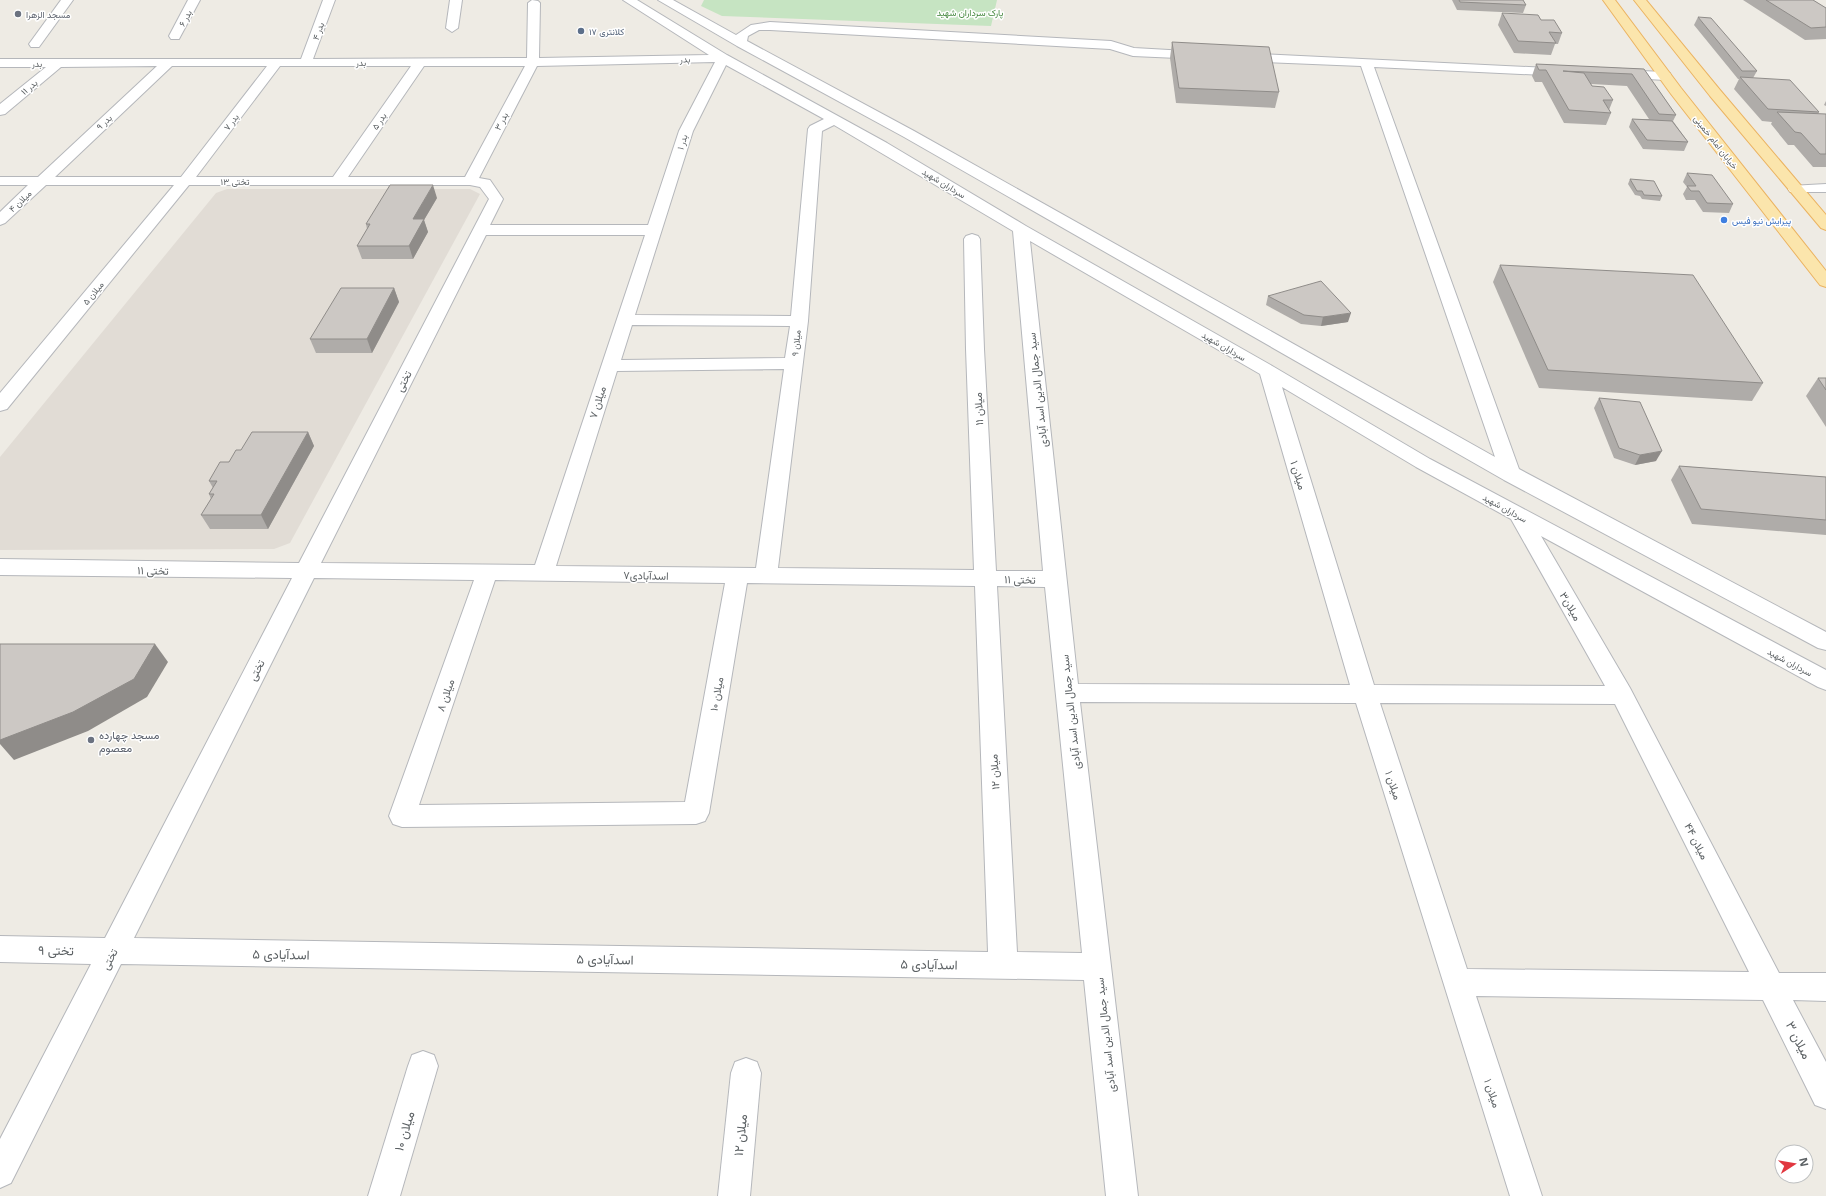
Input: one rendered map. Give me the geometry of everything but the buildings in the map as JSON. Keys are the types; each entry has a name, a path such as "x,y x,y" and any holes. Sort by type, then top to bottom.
{"main road":[{"name":"خیابان امام خمینی","path":"1609,0 1676,91 1826,282"},
{"path":"1640,0 1715,93 1826,225"},
{"path":"1676,91 1715,93"}],"street":[{"path":"35,44 67,0"},
{"name":"بدر ۶","path":"175,36 194,0"},
{"name":"بدر ۴","path":"306,62 329,0"},
{"path":"452,28 456,0"},
{"name":"سرداران شهید","path":"629,0 723,58 882,146 1423,463 1826,681"},
{"path":"669,1 741,43 909,134 1452,442 1826,642"},
{"path":"533,62 534,3"},
{"path":"741,43 742,35 749,29 759,26 770,26 1111,45 1134,52 1211,56"},
{"path":"1227,56 1579,72"},
{"name":"بدر","path":"0,63 533,62 723,58"},
{"name":"بدر ۱","path":"654,230 686,131 723,58"},
{"name":"بدر ۷","path":"185,181 277,62"},
{"name":"بدر ۵","path":"338,180 420,62"},
{"name":"بدر ۳","path":"470,181 533,62"},
{"name":"بدر ۱۱","path":"0,111 58,63"},
{"name":"بدر ۹","path":"40,182 168,63"},
{"path":"1366,63 1511,474"},
{"path":"1602,74 1666,76"},
{"name":"میلان ۹","path":"766,576 799,321 815,129 834,120"},
{"path":"882,146 909,134"},
{"name":"تختی ۱۳","path":"0,181 470,181"},
{"name":"میلان ۵","path":"0,405 185,181"},
{"name":"تختی","path":"0,1172 496,199 485,183 470,181"},
{"name":"میلان ۴","path":"0,220 40,182"},
{"path":"1795,189 1826,188"},
{"name":"سید جمال الدین اسد آبادی","path":"1021,228 1056,579 1122,1196"},
{"path":"480,230 654,230"},
{"name":"میلان ۷","path":"543,574 654,230"},
{"name":"میلان ۱۱","path":"972,239 975,349 985,578"},
{"path":"624,320 799,321"},
{"path":"609,366 794,363"},
{"name":"میلان ۱","path":"1268,371 1365,694 1526,1196"},
{"path":"1423,463 1452,442"},
{"name":"میلان۳","path":"1519,516 1622,695"},
{"name":"تختی ۱۱","path":"0,568 306,571"},
{"name":"اسدآبادی۷","path":"306,571 985,578"},
{"name":"میلان ۸","path":"487,573 402,816 696,812"},
{"name":"میلان ۱۰","path":"696,812 737,576"},
{"name":"تختی ۱۱","path":"985,578 1056,579"},
{"name":"میلان ۱۲","path":"985,578 1004,965"},
{"path":"1068,693 1622,695"},
{"name":"میلان ۴۴","path":"1622,695 1771,986"},
{"name":"تختی ۹","path":"0,949 113,951"},
{"name":"اسدآیادی ۵","path":"113,951 1097,967"},
{"path":"1457,982 1826,987"},
{"name":"میلان ۳","path":"1771,986 1826,1094"},
{"name":"میلان ۱۰","path":"384,1196 423,1066"},
{"name":"میلان ۱۲","path":"734,1196 746,1073"}],"shaded area":[{"path":"227,189 470,189 480,194 290,543 274,549 0,550 0,457 216,193"}],"green space":[{"name":"پارک سرداران شهید","path":"704,0 997,0 991,26 722,16 701,6"}],"place":[{"name":"مسجد الزهرا","path":"18,14"},
{"name":"کلانتری ۱۷","path":"581,31"},
{"name":"پیرایش نیو فیس","path":"1724,220"},
{"name":"مسجد چهارده معصوم","path":"91,740"}]}
